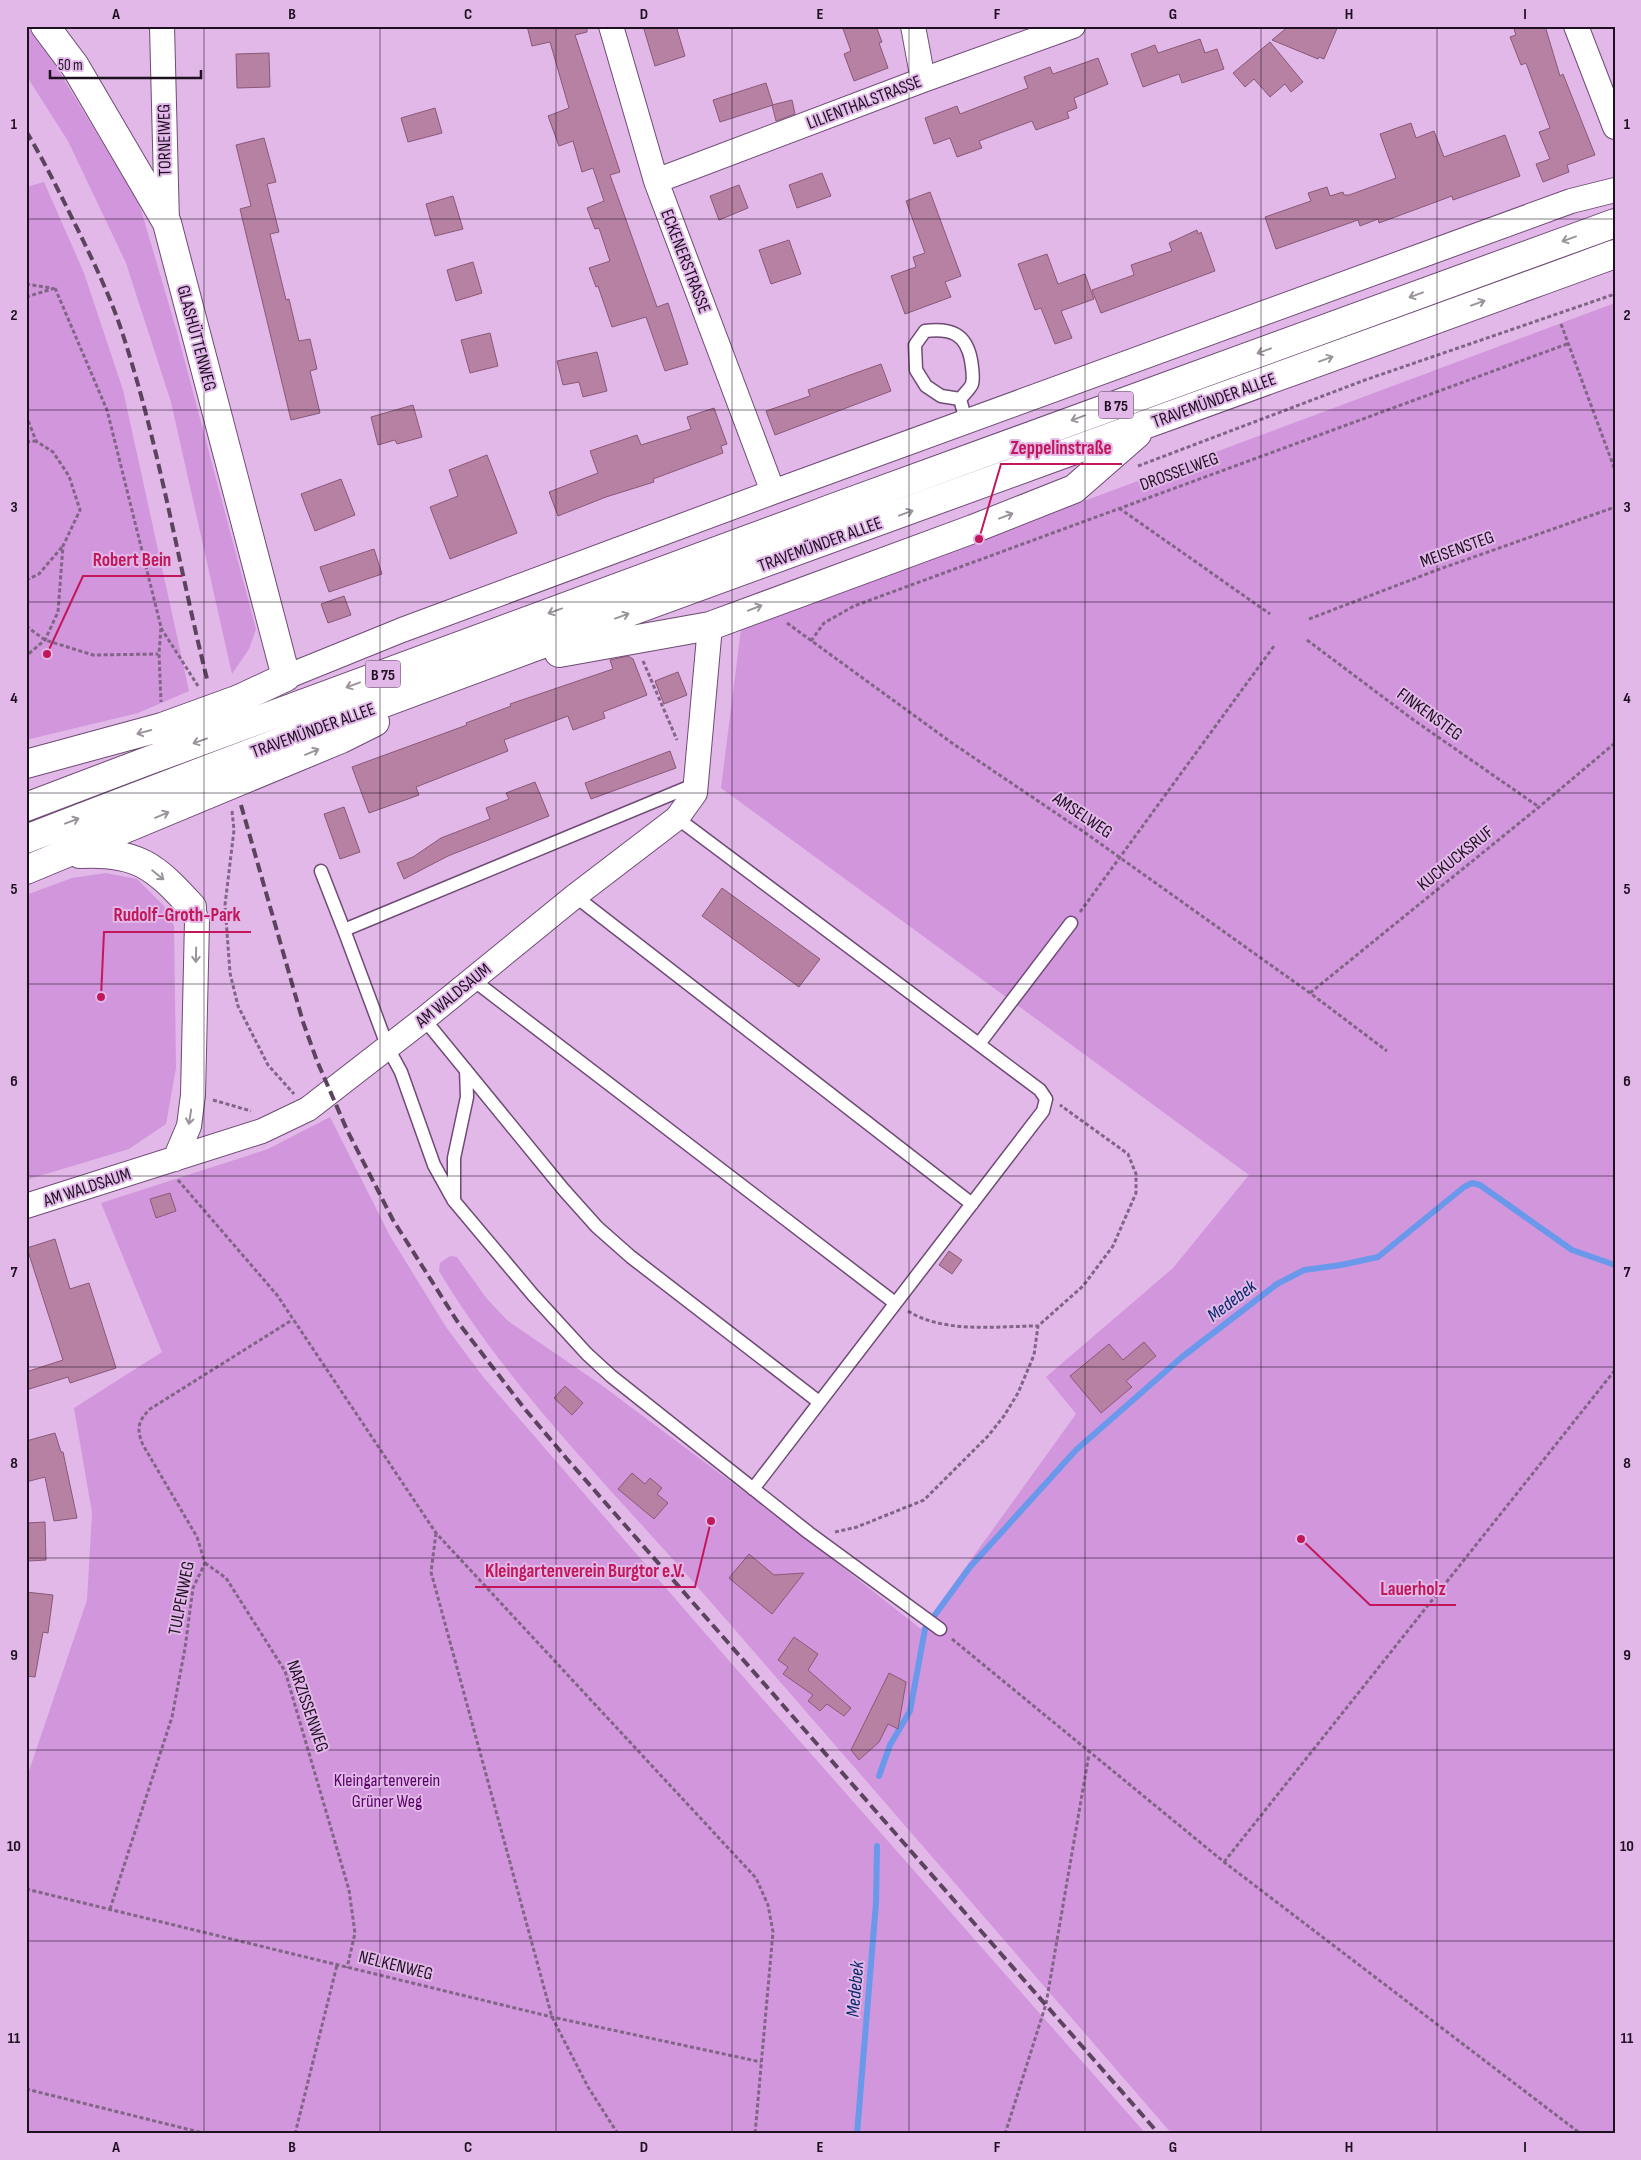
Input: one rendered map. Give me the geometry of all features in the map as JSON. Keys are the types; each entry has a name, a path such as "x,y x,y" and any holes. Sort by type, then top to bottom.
{"main road":[{"name":"GLASHÜTTENWEG","path":"45,26 75,66 166,224 286,678"},
{"name":"TRAVEMÜNDER ALLEE","path":"26,807 1615,222"},
{"name":"TRAVEMÜNDER ALLEE","path":"26,839 481,667 1615,254"},
{"path":"481,667 710,626 973,529 1074,489 1148,424"},
{"name":"B 75","path":"26,870 342,740 481,667"},
{"path":"26,764 162,727 240,698 286,678"},
{"name":"B 75","path":"26,783 150,760"},
{"path":"63,855 106,852 141,861 175,888 192,907"}],"street":[{"name":"TORNEIWEG","path":"162,26 166,224"},
{"name":"ECKENERSTRASSE","path":"610,26 656,181 773,492"},
{"path":"912,26 923,80"},
{"name":"LILIENTHALSTRASSE","path":"656,181 923,80 1073,26"},
{"path":"1576,26 1615,127"},
{"path":"286,678 402,630 773,492 963,410 1572,201 1615,190"},
{"name":"AM WALDSAUM","path":"26,1206 262,1131 308,1109 388,1048 575,896 678,818 695,793 710,626"},
{"path":"169,1160 188,1126 193,1095 197,920 192,907"}],"lane":[{"path":"943,329 951,332 959,336 969,350 972,385 963,410 926,386 916,370 915,346 925,331 943,329"},
{"path":"344,930 696,784"},
{"path":"678,818 1040,1090 1046,1099 1043,1111 753,1489"},
{"path":"321,871 388,1048 401,1072 434,1165 454,1201 490,1247 587,1354 611,1376 809,1533 940,1629"},
{"path":"575,896 972,1204"},
{"path":"979,1044 1071,923"},
{"path":"472,979 895,1303"},
{"path":"424,1019 563,1189 598,1226 631,1257 819,1402"},
{"path":"454,1201 454,1158 467,1097 466,1070"}],"path":[{"path":"26,284 54,288"},
{"path":"26,297 54,288"},
{"path":"54,288 107,410 161,627 198,686"},
{"path":"1131,468 1365,380 1615,294"},
{"path":"1561,324 1615,470"},
{"name":"DROSSELWEG","path":"811,641 824,622 854,606 1567,344"},
{"path":"26,415 36,441 53,452 69,476 80,510 63,546 40,574 26,580"},
{"path":"26,442 36,441"},
{"name":"MEISENSTEG","path":"1309,620 1437,570 1615,507"},
{"path":"1119,508 1270,614"},
{"path":"26,656 45,640 58,612 63,546"},
{"name":"AMSELWEG","path":"761,606 772,612 952,743 1121,858 1310,993 1387,1051"},
{"path":"26,626 45,640 93,656 158,654"},
{"path":"161,627 158,654 161,709"},
{"path":"634,640 680,748"},
{"name":"FINKENSTEG","path":"1307,640 1415,721 1539,807"},
{"path":"1071,923 1121,858 1274,646"},
{"name":"KUCKUCKSRUF","path":"1310,993 1615,743"},
{"path":"232,811 234,830 225,905 225,923 230,974 238,1006 268,1065 308,1109"},
{"path":"193,1095 286,1120"},
{"path":"809,1533 835,1532 856,1527 924,1500 988,1436 1004,1416 1018,1393 1034,1355 1038,1326 1083,1286 1113,1246 1136,1193 1136,1174 1128,1154 1066,1108 1046,1099"},
{"path":"169,1160 278,1295 292,1320 436,1533 756,1878 768,1905 773,1932 755,2134"},
{"path":"895,1303 912,1314 937,1323 964,1326 1038,1326"},
{"name":"TULPENWEG","path":"110,1909 172,1717 185,1648 193,1588 205,1563 197,1537 143,1445 138,1434 138,1424 150,1409 292,1320"},
{"path":"1224,1862 1615,1370"},
{"path":"436,1533 431,1572 552,2017 588,2087 618,2134"},
{"name":"NARZISSENWEG","path":"205,1563 226,1578 285,1671 349,1890 355,1934 347,1968"},
{"path":"940,1629 1224,1862 1581,2134"},
{"path":"1005,2134 1046,2004 1090,1753"},
{"name":"NELKENWEG","path":"26,1888 552,2017 761,2062"},
{"path":"295,2134 337,1965"},
{"path":"26,2089 207,2134"}],"green space":[{"path":"26,26 45,48 139,203 177,332 256,629 249,649 232,674 171,402 126,263 68,141 26,75"},
{"path":"44,182 84,273 123,390 189,691 138,713 26,740 26,187"},
{"path":"1615,303 1615,2134 1172,2134 709,1600 532,1401 468,1316 439,1271 440,1263 450,1256 457,1257 487,1299 508,1321 600,1384 790,1526 921,1629 1076,1414 1046,1377 1173,1268 1249,1175 721,788 741,629"},
{"path":"106,873 137,879 165,907 174,926 176,1068 166,1124 129,1149 26,1180 26,895 72,878"},
{"name":"Kleingartenverein Grüner Weg","path":"330,1117 390,1236 446,1327 484,1378 724,1655 1146,2134 26,2134 26,1780 87,1600 92,1513 74,1408 162,1352 101,1203 268,1149"}],"building":[{"path":"527,26 587,26 587,32 575,35 620,172 610,175 657,307 668,303 688,364 665,371 646,317 612,327 598,286 596,287 589,268 610,261 599,228 595,229 587,208 604,201 593,168 582,172 573,141 559,146 548,116 569,108 550,42 532,46"},
{"path":"643,26 676,26 685,56 655,66"},
{"path":"842,26 876,26 882,42 879,43 888,68 854,81 844,54 851,51"},
{"path":"1289,26 1338,26 1324,59 1319,57 1318,59 1272,40"},
{"path":"1513,26 1545,26 1560,76 1563,74 1595,155 1567,165 1569,172 1543,182 1536,164 1550,159 1539,132 1550,128 1526,63 1521,65 1510,37 1516,35"},
{"path":"1200,39 1205,53 1217,49 1224,69 1182,83 1179,74 1143,87 1131,54 1155,45 1158,53"},
{"path":"1270,42 1303,82 1291,92 1285,84 1270,97 1254,79 1245,87 1233,73"},
{"path":"269,53 270,87 237,88 236,54"},
{"path":"1098,58 1108,84 1074,98 1077,108 1067,112 1069,118 1036,130 1032,121 979,141 982,148 957,157 950,138 934,144 925,118 957,106 960,114 1028,88 1024,77 1050,67 1053,74"},
{"path":"766,83 773,105 720,122 713,100"},
{"path":"792,100 795,114 776,121 772,105"},
{"path":"435,108 442,133 408,142 401,118"},
{"path":"1411,123 1416,138 1434,131 1444,157 1505,135 1520,176 1453,200 1452,196 1379,223 1378,219 1360,226 1358,220 1276,249 1265,217 1311,201 1308,193 1327,187 1330,196 1343,192 1344,195 1349,195 1396,178 1380,134"},
{"path":"264,138 276,182 267,184 279,232 270,234 286,300 289,299 299,341 310,339 317,369 310,371 320,413 291,420 240,209 251,206 236,145"},
{"path":"822,173 831,196 797,208 789,185"},
{"path":"739,185 748,208 719,220 710,196"},
{"path":"930,192 961,276 945,282 951,297 905,314 891,276 916,267 913,257 925,253 906,201"},
{"path":"453,196 463,229 435,236 426,204"},
{"path":"1197,230 1198,234 1201,232 1215,271 1101,313 1092,290 1134,275 1131,265 1172,251 1169,243"},
{"path":"789,240 801,274 771,284 759,250"},
{"path":"1047,254 1058,284 1085,274 1094,299 1061,311 1072,338 1055,344 1041,308 1035,310 1018,264"},
{"path":"473,262 482,293 456,301 447,270"},
{"path":"490,333 498,366 470,373 461,340"},
{"path":"597,352 607,391 583,397 579,382 563,385 557,361"},
{"path":"881,364 891,391 775,435 766,411 810,396 808,390"},
{"path":"413,405 422,437 397,444 395,440 378,445 371,417"},
{"path":"714,408 727,444 721,446 723,453 653,479 654,482 606,497 558,516 549,492 598,473 590,451 637,435 641,445 691,429 687,417"},
{"path":"487,455 517,533 450,559 430,507 458,496 449,470"},
{"path":"341,479 355,515 315,531 301,494"},
{"path":"374,549 382,574 329,592 320,567"},
{"path":"344,596 351,615 328,623 321,604"},
{"path":"628,656 633,659 647,695 603,712 605,718 573,730 568,716 504,740 508,751 416,787 419,795 369,813 352,767 467,725 466,723 511,706 510,704 613,669 610,660"},
{"path":"678,672 687,695 664,704 655,681"},
{"path":"670,751 676,768 591,799 585,783"},
{"path":"535,782 549,816 448,856 404,879 397,863 413,857 441,838 490,819 486,808 509,799 506,793"},
{"path":"344,807 360,852 340,859 324,814"},
{"path":"722,888 820,959 799,987 702,916"},
{"path":"170,1193 176,1211 156,1218 150,1199"},
{"path":"55,1239 70,1289 89,1283 116,1368 70,1383 68,1377 26,1390 26,1372 63,1360 27,1248"},
{"path":"949,1251 962,1260 952,1274 939,1265"},
{"path":"1144,1342 1156,1356 1126,1381 1132,1387 1101,1413 1070,1376 1109,1344 1123,1360"},
{"path":"565,1386 583,1403 572,1415 554,1398"},
{"path":"55,1433 61,1452 63,1452 77,1518 54,1521 45,1477 26,1482 26,1441"},
{"path":"632,1473 645,1484 650,1478 662,1488 657,1494 668,1503 654,1519 618,1489"},
{"path":"45,1522 46,1560 28,1561 26,1523"},
{"path":"749,1554 774,1575 804,1573 772,1614 729,1578"},
{"path":"26,1592 53,1595 48,1633 43,1632 35,1677 26,1676"},
{"path":"794,1637 818,1654 808,1670 851,1708 844,1716 827,1704 820,1711 808,1701 813,1695 783,1674 788,1667 778,1660"},
{"path":"889,1673 906,1682 898,1729 888,1724 879,1742 859,1760 851,1750"}],"waterway":[{"name":"Medebek","path":"932,1619 970,1567 1076,1450 1182,1357 1277,1284 1304,1270 1378,1257 1464,1187 1472,1183 1480,1185 1572,1250 1615,1265"},
{"name":"Medebek","path":"879,1776 890,1745 910,1711 925,1629"},
{"name":"Medebek","path":"857,2134 876,1903 877,1846"}],"railway":[{"path":"26,131 85,244 120,326 146,414 208,683"},
{"path":"241,805 303,1022 317,1061 347,1130 393,1220 457,1321 524,1408 567,1459 1159,2134"}],"place":[{"name":"Zeppelinstraße","path":"979,539"},
{"name":"Robert Bein","path":"47,654"},
{"name":"Rudolf-Groth-Park","path":"101,997"},
{"name":"Kleingartenverein Burgtor e.V.","path":"711,1521"},
{"name":"Lauerholz","path":"1301,1539"}]}
